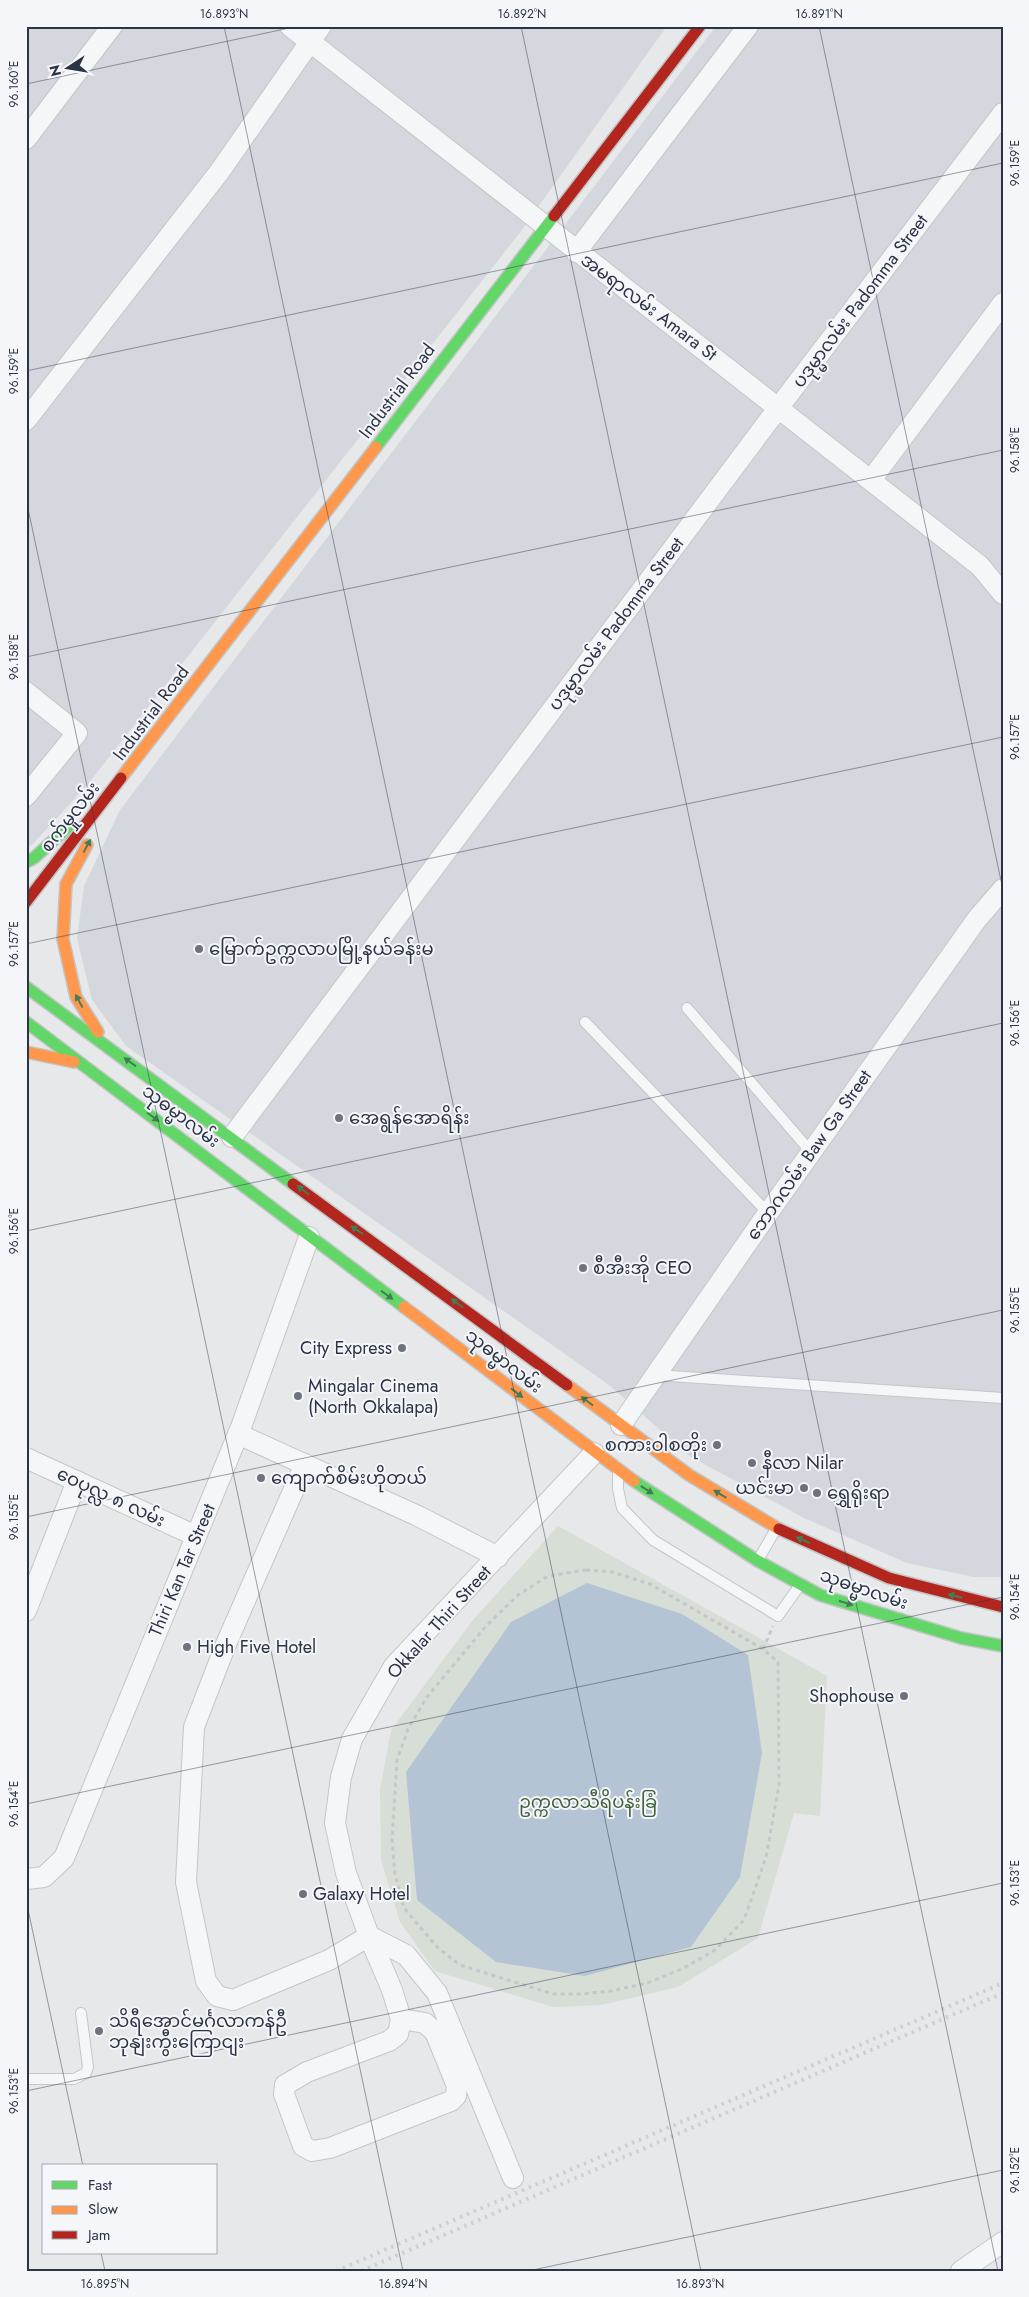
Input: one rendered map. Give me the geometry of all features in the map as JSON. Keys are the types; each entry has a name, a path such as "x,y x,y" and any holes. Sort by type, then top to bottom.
{"main road":[{"name":"Industrial Road","path":"123,778 700,26"},
{"path":"26,862 34,858 123,778"},
{"path":"104,1042 76,997 63,939 66,884 123,778"},
{"name":"စက်မှုလမ်း","path":"26,902 123,778"},
{"name":"သုဓမ္မာလမ်း","path":"26,987 104,1042 689,1475 777,1528 889,1578 1003,1606"},
{"name":"သုဓမ္မာလမ်း","path":"26,1022 348,1266 437,1331 594,1454 758,1561 820,1595 961,1638 1003,1646"},
{"path":"26,1052 68,1060 86,1066"}],"street":[{"path":"26,139 112,26"},
{"name":"အမရာလမ်း Amara St","path":"290,26 316,34 576,252 779,407 980,566 1003,594"},
{"path":"576,252 748,26"},
{"path":"26,420 220,171 316,34"},
{"name":"ပဒုမ္မာလမ်း Padomma Street","path":"232,1137 779,407 1003,113"},
{"path":"871,480 1003,303"},
{"path":"26,692 77,733 26,796"},
{"name":"ဘောဂလမ်း Baw Ga Street","path":"621,1425 654,1374 978,918 1003,889"},
{"name":"Thiri Kan Tar Street","path":"26,1879 44,1877 64,1858 238,1434 314,1240"},
{"path":"238,1434 418,1516 498,1557"},
{"name":"Okkalar Thiri Street","path":"401,2019 392,1990 369,1936 346,1873 335,1823 341,1777 352,1739 394,1666 594,1454"},
{"name":"ဝေပုလ္လ ၈ လမ်း","path":"26,1458 196,1536"},
{"path":"305,1464 226,1644 194,1728 186,1882 206,1982 217,1996 234,2000 329,1960 369,1936 406,1955 437,1993 513,2178"},
{"path":"26,1611 77,1481"},
{"path":"401,2019 425,2024 435,2032 457,2086 456,2096 451,2101 330,2148 316,2152 308,2150 303,2146 288,2106 284,2094 285,2085 307,2072 389,2041 398,2034 401,2019"},
{"path":"961,2271 1003,2242"}],"lane":[{"path":"687,1008 812,1152"},
{"path":"585,1022 768,1213"},
{"path":"654,1374 1003,1398"},
{"path":"618,1471 618,1489 622,1508 653,1540 778,1616 801,1584"},
{"path":"758,1561 777,1528"},
{"path":"26,2079 74,2079 86,2073 88,2067 81,2013"}],"path":[{"path":"586,1570 612,1572 650,1584 764,1649 778,1662 779,1786 766,1857 744,1920 715,1950 682,1969 647,1983 611,1992 553,1994 460,1964 437,1947 404,1908 395,1874 392,1840 397,1760 408,1729 426,1697 462,1652 518,1595 548,1576 586,1570"},
{"path":"764,1649 778,1616"}],"shaded area":[{"path":"26,26 667,26 521,231 88,784 32,845 26,847"},
{"path":"716,26 1003,26 1003,1577 974,1577 907,1563 804,1518 691,1457 609,1385 126,1046 92,1000 77,938 84,886 120,810"}],"green space":[{"name":"ဥက္ကလာသီရိပန်းခြံ","path":"558,1526 827,1676 820,1816 794,1813 758,1938 678,1987 601,2005 553,2007 435,1971 400,1922 381,1860 380,1790 391,1730 473,1620"}],"water":[{"name":"ဥက္ကလာသီရိပန်းခြံ","path":"587,1583 682,1614 748,1655 762,1753 740,1877 691,1947 585,1976 496,1962 417,1900 406,1772 511,1622"}],"railway":[{"path":"336,2271 1003,1983"},
{"path":"361,2271 1003,1993"}],"traffic: fast":[{"path":"376,447 554,216"},
{"path":"26,862 34,858 68,827"},
{"path":"26,987 293,1184"},
{"path":"26,1022 404,1307"},
{"path":"634,1481 758,1561 820,1595 961,1638 1003,1646"}],"traffic: slow":[{"path":"121,778 376,447"},
{"path":"87,845 66,884 63,939 76,997 98,1032"},
{"path":"26,1052 74,1062"},
{"path":"404,1307 634,1481"},
{"path":"567,1385 689,1475 779,1529"}],"traffic: jam":[{"path":"554,216 700,26"},
{"path":"26,902 121,778"},
{"path":"293,1184 567,1385"},
{"path":"779,1529 889,1578 1003,1607"}],"place":[{"name":"မြောက်ဥက္ကလာပမြို့နယ်ခန်းမ","path":"199,949"},
{"name":"အေရွန်အောရိန်း","path":"339,1118"},
{"name":"စီအီးအို CEO","path":"583,1268"},
{"name":"City Express","path":"402,1348"},
{"name":"Mingalar Cinema (North Okkalapa)","path":"298,1396"},
{"name":"စကားဝါစတိုး","path":"717,1445"},
{"name":"နီလာ Nilar","path":"752,1463"},
{"name":"ကျောက်စိမ်းဟိုတယ်","path":"261,1478"},
{"name":"ယင်းမာ","path":"804,1488"},
{"name":"ရွှေရိုးရာ","path":"817,1493"},
{"name":"High Five Hotel","path":"187,1647"},
{"name":"Shophouse","path":"904,1696"},
{"name":"Galaxy Hotel","path":"303,1894"},
{"name":"သိရီအောင်မင်္ဂလာကန်ဦ ဘုနျးကွီးကြောငျး","path":"99,2031"}]}
